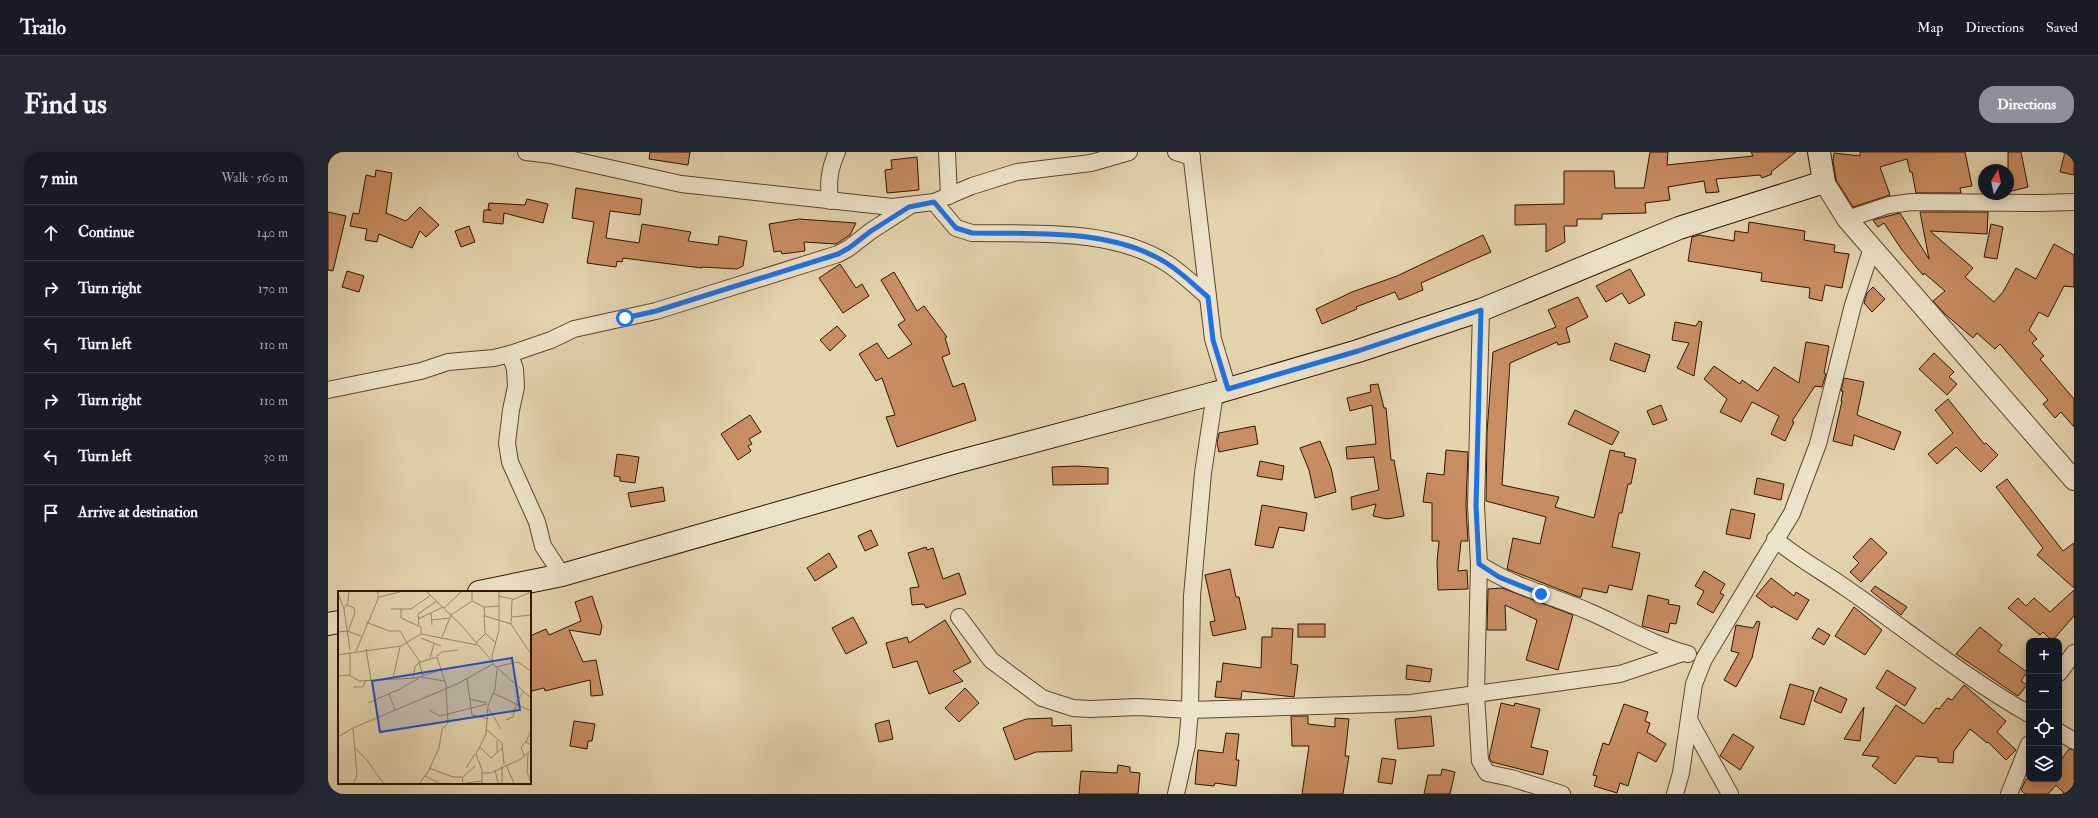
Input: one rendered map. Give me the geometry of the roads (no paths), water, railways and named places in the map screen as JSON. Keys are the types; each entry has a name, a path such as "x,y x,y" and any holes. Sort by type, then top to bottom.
{"main road":[{"path":"484,591 562,574 953,462 1221,391 1358,351 1481,310 1679,228 1824,182 1819,152"},
{"path":"328,624 338,622"}],"street":[{"path":"526,152 588,158 681,184 892,208 909,207 934,202 972,186 1017,172 1091,163 1129,152"},
{"path":"830,201 828,182 832,162 837,152"},
{"path":"947,152 949,196"},
{"path":"1176,152 1192,155 1213,340 1221,391 1203,473 1192,596 1190,710 1187,745 1176,794"},
{"path":"1824,182 1847,220 2074,480"},
{"path":"934,202 956,228 972,233 1086,237 1134,248 1168,264 1208,297"},
{"path":"1847,220 1889,205 1912,202 2074,202"},
{"path":"328,390 421,371 448,362 494,358 510,354 551,340 574,329 656,311 838,254 909,207"},
{"path":"1675,794 1681,772 1694,684 1704,659 1792,513 1818,444 1853,305 1872,248"},
{"path":"1481,310 1476,506 1479,564 1476,694 1480,761 1483,768 1488,773 1511,778 1562,794"},
{"path":"510,354 515,370 516,388 511,410 507,443 510,462 536,522 544,546 562,574"},
{"path":"1776,539 1795,556 1845,587 1968,677 2026,712"},
{"path":"1479,564 1499,577 1519,586 1590,612 1664,647 1704,659"},
{"path":"959,617 991,660 1042,698 1073,708 1190,710 1411,703 1509,688 1620,674 1683,653"},
{"path":"2062,669 2074,653"},
{"path":"1689,720 1730,794"},
{"path":"2062,734 2074,741"},
{"path":"2009,794 2028,746"}]}
